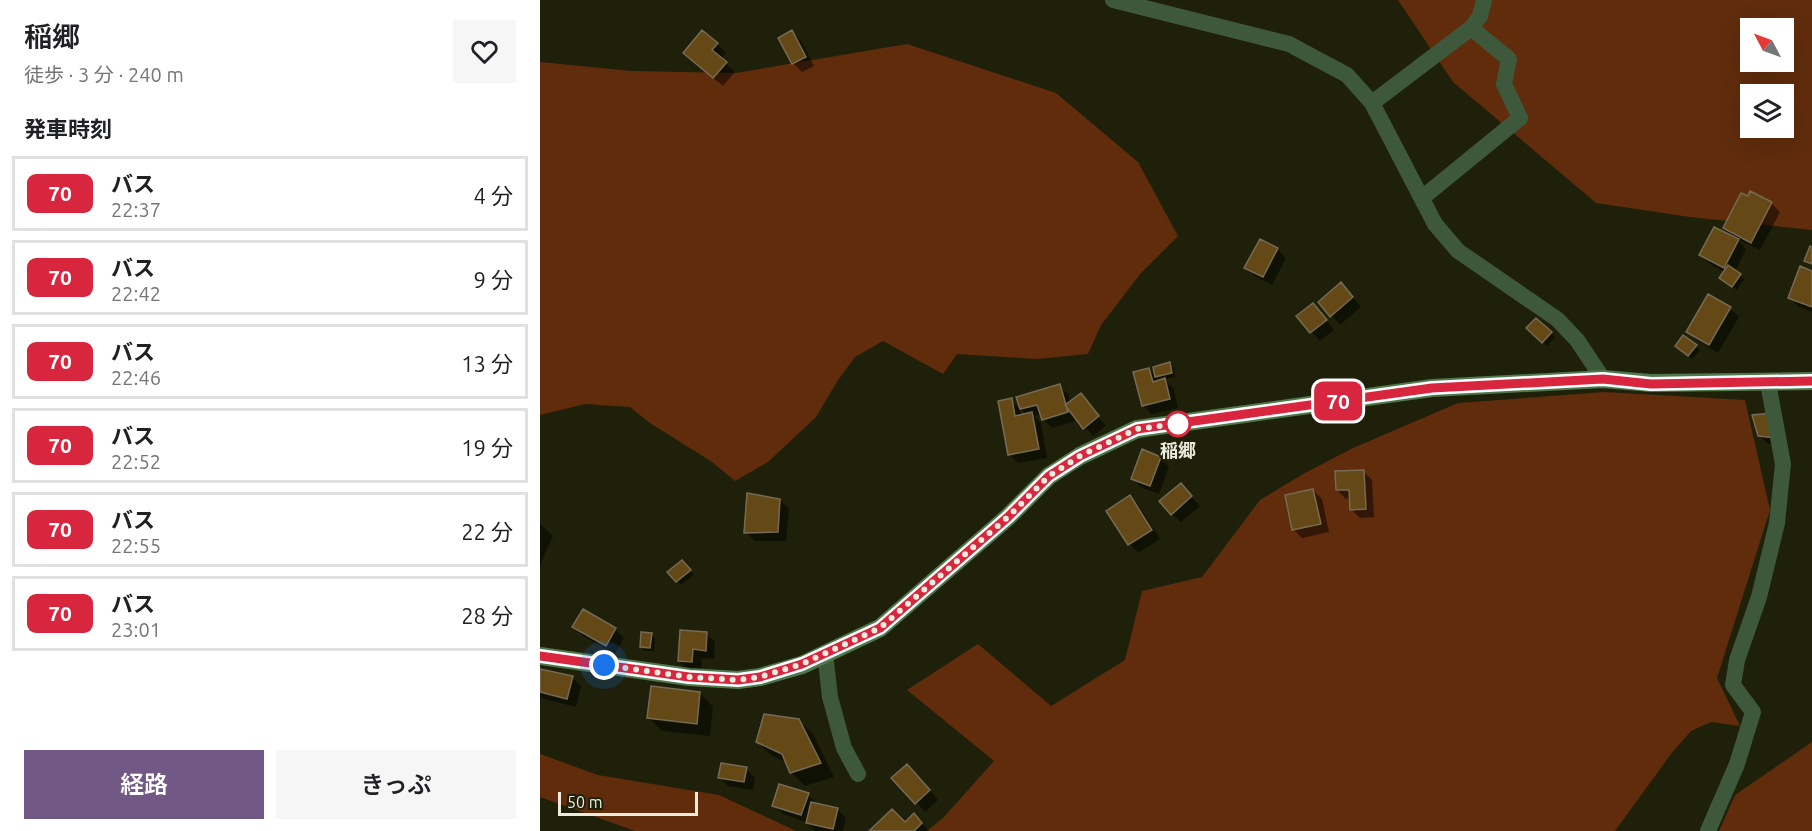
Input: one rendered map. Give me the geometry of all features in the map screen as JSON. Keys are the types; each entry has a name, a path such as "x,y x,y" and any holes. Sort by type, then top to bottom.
{"main road":[{"path":"540,656 689,677 738,680 760,677 792,668 880,628 1008,517 1049,476 1080,456 1137,429 1432,388 1603,379 1651,384 1812,381"}],"street":[{"path":"1113,0 1289,44 1347,75 1372,103 1435,224 1458,251 1557,319 1577,340 1603,379"},
{"path":"1372,103 1471,28 1480,16 1484,0"},
{"path":"1422,198 1520,118 1504,84 1509,59 1471,28"},
{"path":"1708,831 1737,764 1753,712 1732,685 1737,660 1759,597 1777,524 1783,464 1768,383"},
{"path":"825,653 833,707 844,748 858,774"}],"shaded area":[{"path":"1398,0 1812,0 1812,230 1690,217 1596,203 1453,82"},
{"path":"907,44 1056,93 1138,162 1178,236 1141,273 1101,325 1088,354 1037,359 957,354 943,374 883,341 855,357 816,417 768,462 735,481 712,462 650,423 630,407 585,404 540,415 540,62 631,71 736,73"},
{"path":"1605,392 1745,400 1770,510 1717,678 1740,726 1711,722 1691,731 1671,754 1615,831 927,831 943,818 994,761 907,690 978,644 1051,706 1125,660 1142,591 1202,577 1260,500 1303,474 1353,448 1458,403"},
{"path":"1812,742 1812,831 1719,831 1735,795"},
{"path":"540,754 598,775 719,795 796,831 635,831 540,797"}],"building":[{"path":"702,30 718,43 712,50 727,62 713,78 683,53"},
{"path":"792,30 806,57 792,64 778,38"},
{"path":"1750,191 1772,202 1751,243 1723,228 1741,193 1748,196"},
{"path":"1714,227 1739,239 1724,268 1699,255"},
{"path":"1260,239 1278,248 1263,277 1244,268"},
{"path":"1810,246 1812,247 1812,264 1804,261"},
{"path":"1728,265 1741,274 1732,287 1719,278"},
{"path":"1800,266 1812,271 1812,307 1788,298"},
{"path":"1341,282 1353,297 1330,317 1318,302"},
{"path":"1708,294 1731,307 1709,345 1686,332"},
{"path":"1313,303 1327,320 1310,333 1296,316"},
{"path":"1536,318 1552,332 1542,343 1526,328"},
{"path":"1683,335 1697,345 1688,356 1675,346"},
{"path":"1170,362 1172,373 1155,377 1153,367"},
{"path":"1149,368 1153,382 1165,378 1170,399 1142,406 1133,372"},
{"path":"1060,384 1068,412 1042,420 1037,405 1020,409 1016,397"},
{"path":"1081,393 1099,416 1083,429 1065,405"},
{"path":"1012,398 1015,416 1032,412 1039,449 1008,455 998,401"},
{"path":"1772,413 1776,438 1758,436 1752,415"},
{"path":"1142,449 1161,457 1150,486 1131,479"},
{"path":"1364,470 1366,509 1350,510 1349,490 1336,490 1335,471"},
{"path":"1181,483 1192,496 1171,515 1159,501"},
{"path":"1313,489 1321,524 1292,530 1285,495"},
{"path":"747,493 780,499 778,532 744,533"},
{"path":"1130,495 1152,530 1128,545 1106,511"},
{"path":"682,560 691,570 676,582 667,572"},
{"path":"583,609 616,628 606,646 572,627"},
{"path":"680,630 707,632 706,651 693,649 692,662 678,661"},
{"path":"641,632 652,633 650,648 640,647"},
{"path":"540,669 573,676 567,699 540,692"},
{"path":"651,686 700,692 697,724 647,718"},
{"path":"764,714 799,719 821,763 790,773 782,754 756,742"},
{"path":"721,763 747,767 744,782 718,778"},
{"path":"907,764 930,790 915,804 891,778"},
{"path":"779,784 809,793 801,815 772,806"},
{"path":"811,802 838,808 833,829 806,823"},
{"path":"892,809 905,822 914,813 922,823 914,831 869,831"}],"bus line":[{"name":"70","path":"540,656 689,677 738,680 760,677 802,664 880,628 1008,517 1049,476 1080,456 1137,429 1432,388 1603,379 1651,384 1812,381"}],"place":[{"name":"稲郷","path":"1178,424"}],"route":[{"path":"604,665 689,677 738,680 760,677 802,664 880,628 1008,517 1049,476 1080,456 1137,429 1181,423 1178,424"}]}
